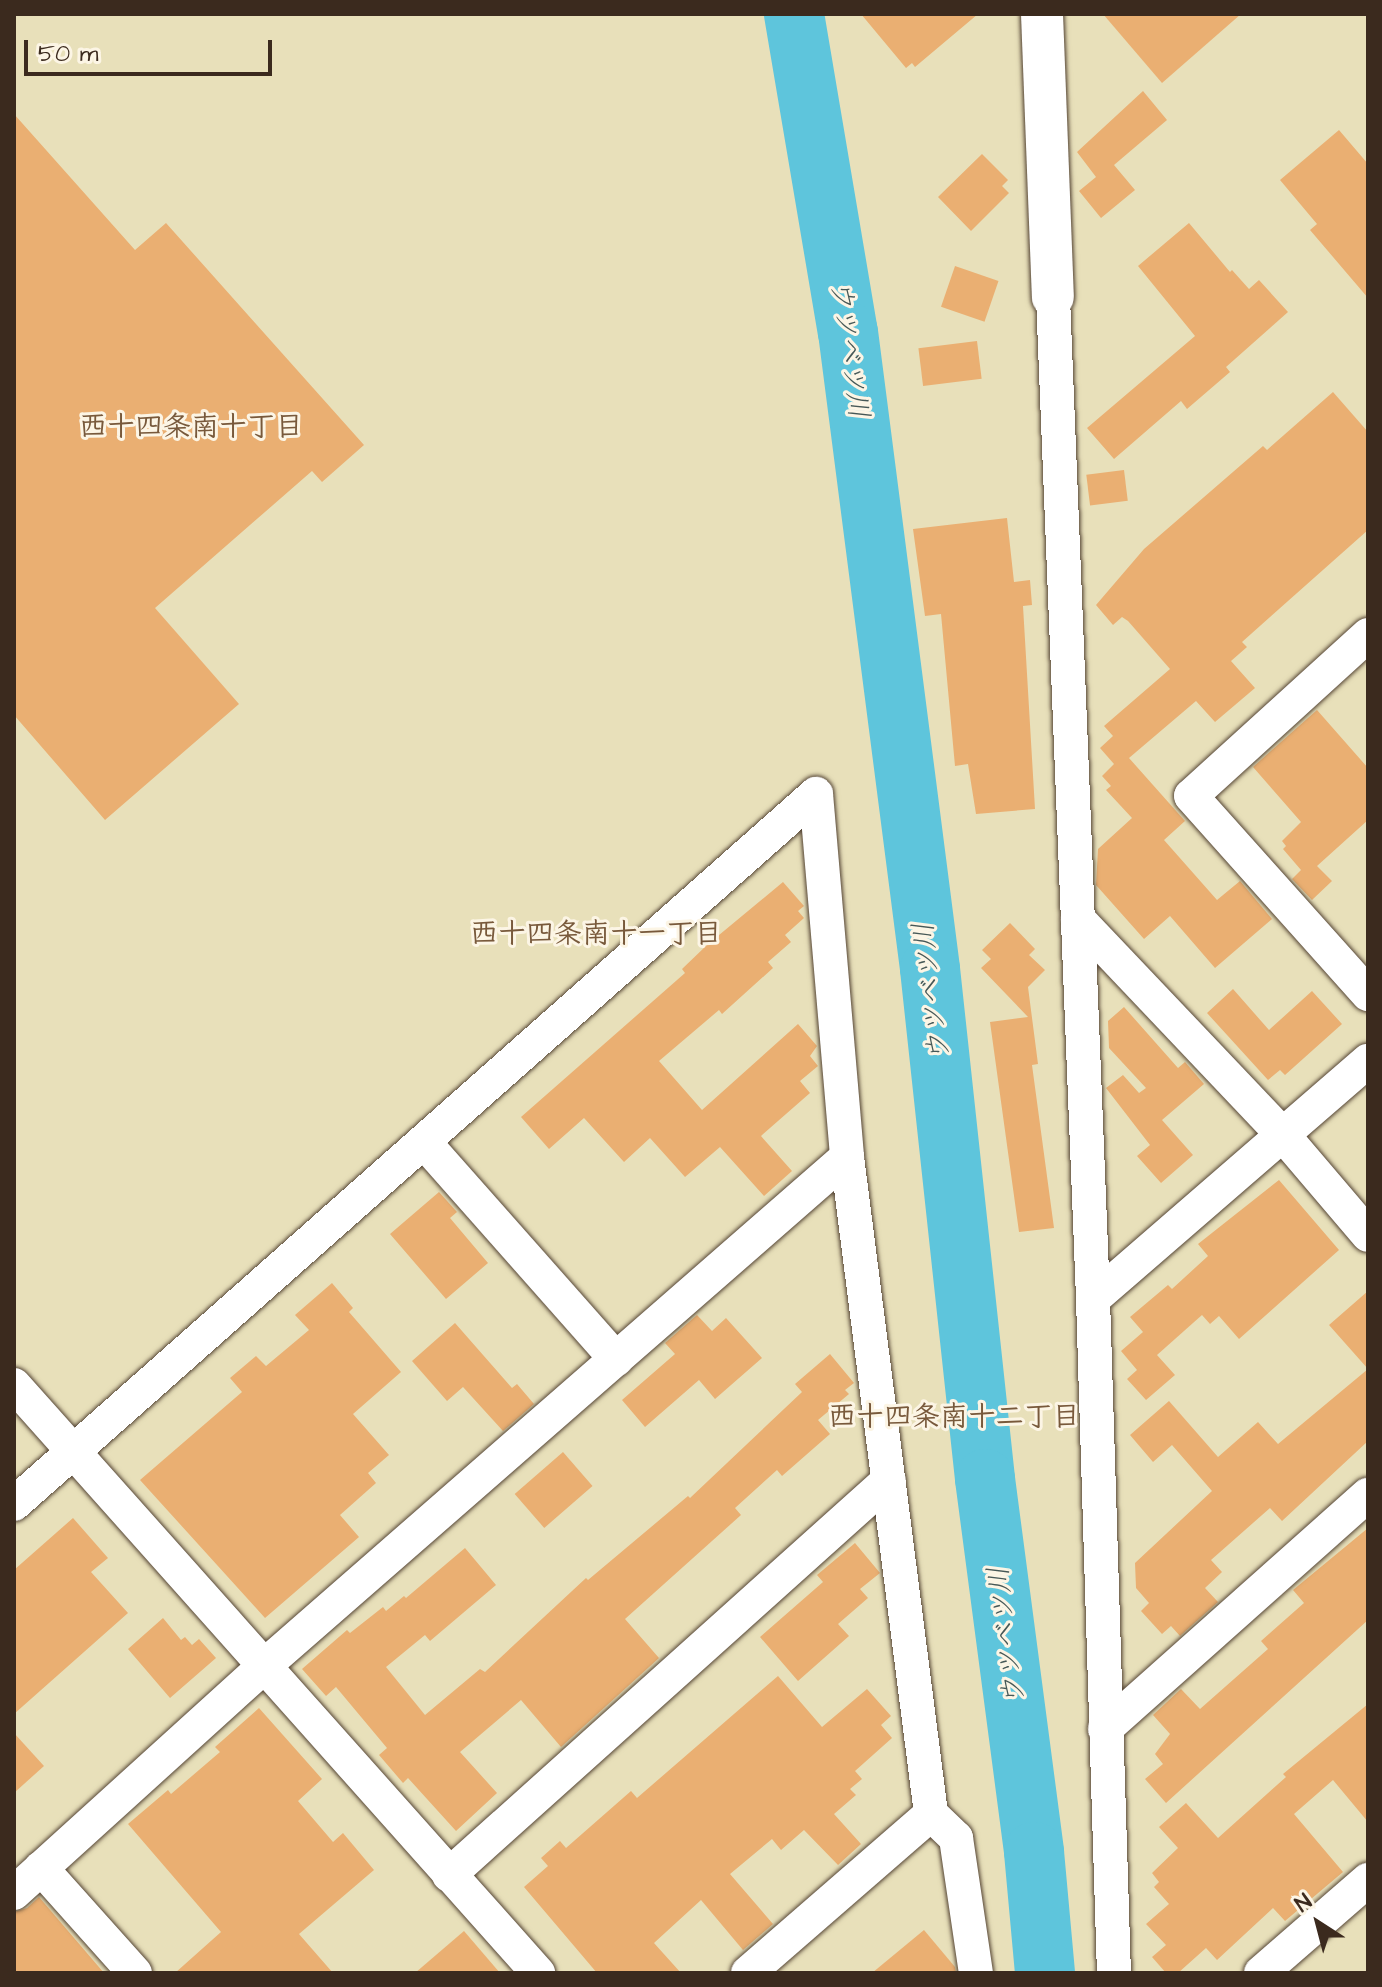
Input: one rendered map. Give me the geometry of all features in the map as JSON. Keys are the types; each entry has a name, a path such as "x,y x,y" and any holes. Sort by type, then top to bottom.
{"street":[{"path":"1042,14 1093,1299 1114,1973"},
{"path":"1368,635 1191,796 1368,994"},
{"path":"14,1504 816,794 847,1157 931,1814 956,1838 976,1973"},
{"path":"1078,919 1283,1135 1368,1235"},
{"path":"1093,1299 1368,1061"},
{"path":"424,1142 616,1359"},
{"path":"14,1893 263,1667 847,1157"},
{"path":"14,1385 538,1973"},
{"path":"449,1875 889,1480"},
{"path":"1105,1729 1368,1495"},
{"path":"748,1973 931,1814"},
{"path":"41,1868 135,1973"},
{"path":"1261,1973 1368,1880"}],"building":[{"path":"861,14 978,14 915,67 912,63 906,68"},
{"path":"1103,14 1241,14 1162,83"},
{"path":"1143,91 1167,120 1114,165 1135,190 1101,218 1079,191 1096,177 1077,152"},
{"path":"14,114 135,250 166,223 364,445 322,482 312,471 155,608 239,704 105,820 14,715"},
{"path":"1339,130 1368,164 1368,298 1310,230 1317,224 1280,180"},
{"path":"982,154 1008,180 1002,186 1009,193 971,231 938,197"},
{"path":"1189,223 1230,272 1232,270 1249,289 1259,280 1288,312 1226,367 1230,372 1187,409 1181,401 1114,459 1087,428 1195,336 1138,266"},
{"path":"955,266 998,281 984,322 941,307"},
{"path":"977,341 982,379 923,386 918,348"},
{"path":"1333,392 1368,432 1368,530 1242,642 1247,647 1231,661 1255,688 1215,722 1196,701 1129,758 1185,821 1164,840 1217,900 1240,881 1272,919 1215,968 1170,916 1144,939 1096,885 1098,849 1132,818 1106,790 1111,786 1102,776 1114,764 1100,748 1113,736 1104,726 1170,669 1128,621 1122,617 1113,625 1096,605 1144,549 1263,446 1267,450"},
{"path":"1124,470 1128,501 1090,505 1086,475"},
{"path":"1007,518 1014,582 1030,580 1032,605 1023,606 1035,809 976,814 968,764 955,766 941,614 925,616 913,529"},
{"path":"1317,710 1368,768 1368,820 1317,866 1332,881 1312,900 1292,879 1301,870 1283,849 1286,846 1282,841 1301,822 1253,767"},
{"path":"783,882 804,906 798,911 804,918 785,935 791,942 768,962 773,968 722,1014 719,1010 659,1061 702,1110 798,1024 817,1046 810,1056 818,1066 800,1081 810,1093 761,1136 792,1171 764,1196 720,1147 685,1177 650,1138 624,1162 584,1118 549,1149 521,1117 685,973 682,969 707,945"},
{"path":"1010,923 1035,949 1029,955 1045,970 1028,987 1038,1064 1032,1065 1054,1228 1019,1232 990,1022 1028,1017 981,968 991,959 982,950"},
{"path":"1233,989 1269,1030 1312,991 1342,1024 1285,1075 1280,1070 1268,1080 1207,1013"},
{"path":"1124,1007 1178,1068 1185,1062 1204,1084 1162,1120 1193,1155 1161,1183 1137,1156 1150,1145 1106,1088 1123,1075 1139,1093 1146,1088 1109,1048 1108,1021"},
{"path":"1279,1180 1339,1250 1239,1339 1219,1316 1210,1324 1202,1315 1157,1355 1175,1375 1146,1400 1127,1379 1137,1370 1121,1351 1143,1332 1130,1317 1168,1285 1172,1289 1208,1256 1198,1244"},
{"path":"439,1192 457,1212 450,1218 488,1263 446,1299 390,1234"},
{"path":"332,1283 353,1308 349,1312 401,1372 353,1414 389,1455 368,1473 376,1483 340,1515 359,1537 265,1618 140,1480 242,1392 230,1378 256,1356 266,1366 309,1330 295,1315"},
{"path":"1368,1291 1368,1369 1329,1325"},
{"path":"697,1315 712,1331 726,1318 762,1358 715,1399 699,1380 645,1427 622,1400 675,1354 665,1343"},
{"path":"455,1323 512,1388 517,1384 534,1404 503,1431 463,1387 447,1401 412,1361"},
{"path":"830,1354 854,1383 845,1390 849,1394 818,1420 830,1434 782,1476 777,1470 735,1508 741,1515 625,1619 659,1658 561,1747 521,1700 460,1752 497,1793 456,1831 408,1778 403,1783 379,1755 387,1748 336,1687 326,1696 302,1669 347,1630 350,1633 383,1607 386,1611 404,1596 406,1598 465,1548 496,1585 430,1641 425,1635 386,1667 425,1715 480,1669 485,1672 586,1578 588,1580 688,1496 690,1498 802,1392 795,1384"},
{"path":"1368,1369 1368,1441 1282,1521 1270,1508 1211,1560 1222,1572 1205,1588 1218,1602 1180,1636 1171,1626 1162,1634 1141,1611 1149,1603 1136,1588 1135,1563 1212,1491 1172,1445 1153,1462 1130,1435 1169,1401 1218,1457 1258,1422 1278,1444"},
{"path":"563,1452 593,1486 544,1528 515,1494"},
{"path":"73,1518 108,1558 91,1572 128,1613 14,1714 14,1570"},
{"path":"1368,1528 1368,1620 1166,1803 1145,1779 1163,1764 1155,1754 1170,1734 1153,1715 1181,1689 1200,1709 1268,1649 1261,1641 1304,1603 1293,1590"},
{"path":"855,1543 880,1573 860,1589 868,1598 838,1624 849,1636 798,1681 760,1637 823,1582 817,1575"},
{"path":"163,1618 181,1640 185,1637 192,1645 199,1639 216,1658 170,1698 128,1649"},
{"path":"778,1676 822,1727 867,1689 891,1716 881,1725 892,1738 855,1771 862,1779 850,1789 856,1795 834,1814 861,1844 838,1865 804,1830 781,1850 772,1839 730,1874 773,1924 743,1950 701,1900 654,1943 681,1973 597,1973 524,1887 548,1866 541,1858 560,1841 566,1848 631,1791 637,1798"},
{"path":"1368,1704 1368,1822 1333,1780 1294,1814 1343,1872 1285,1921 1273,1908 1217,1960 1206,1948 1178,1973 1166,1973 1152,1957 1166,1945 1146,1924 1169,1904 1154,1887 1159,1882 1152,1873 1178,1848 1159,1827 1186,1803 1218,1838 1286,1777 1283,1774"},
{"path":"259,1708 322,1779 298,1801 333,1842 343,1833 374,1870 299,1934 333,1973 175,1973 221,1932 128,1824 168,1790 171,1794 220,1752 215,1747"},
{"path":"14,1733 44,1766 14,1793"},
{"path":"39,1897 104,1973 14,1973 14,1912 27,1908"},
{"path":"924,1930 955,1967 956,1973 872,1973"},
{"path":"464,1931 500,1973 415,1973"}],"waterway":[{"name":"ウツベツ川","path":"794,14 848,332 930,969 985,1479 1034,1852 1045,1973"}],"district":[{"name":"西十四条南十丁目","path":"191,427"},
{"name":"西十四条南十一丁目","path":"596,934"},
{"name":"西十四条南十二丁目","path":"954,1417"}]}
